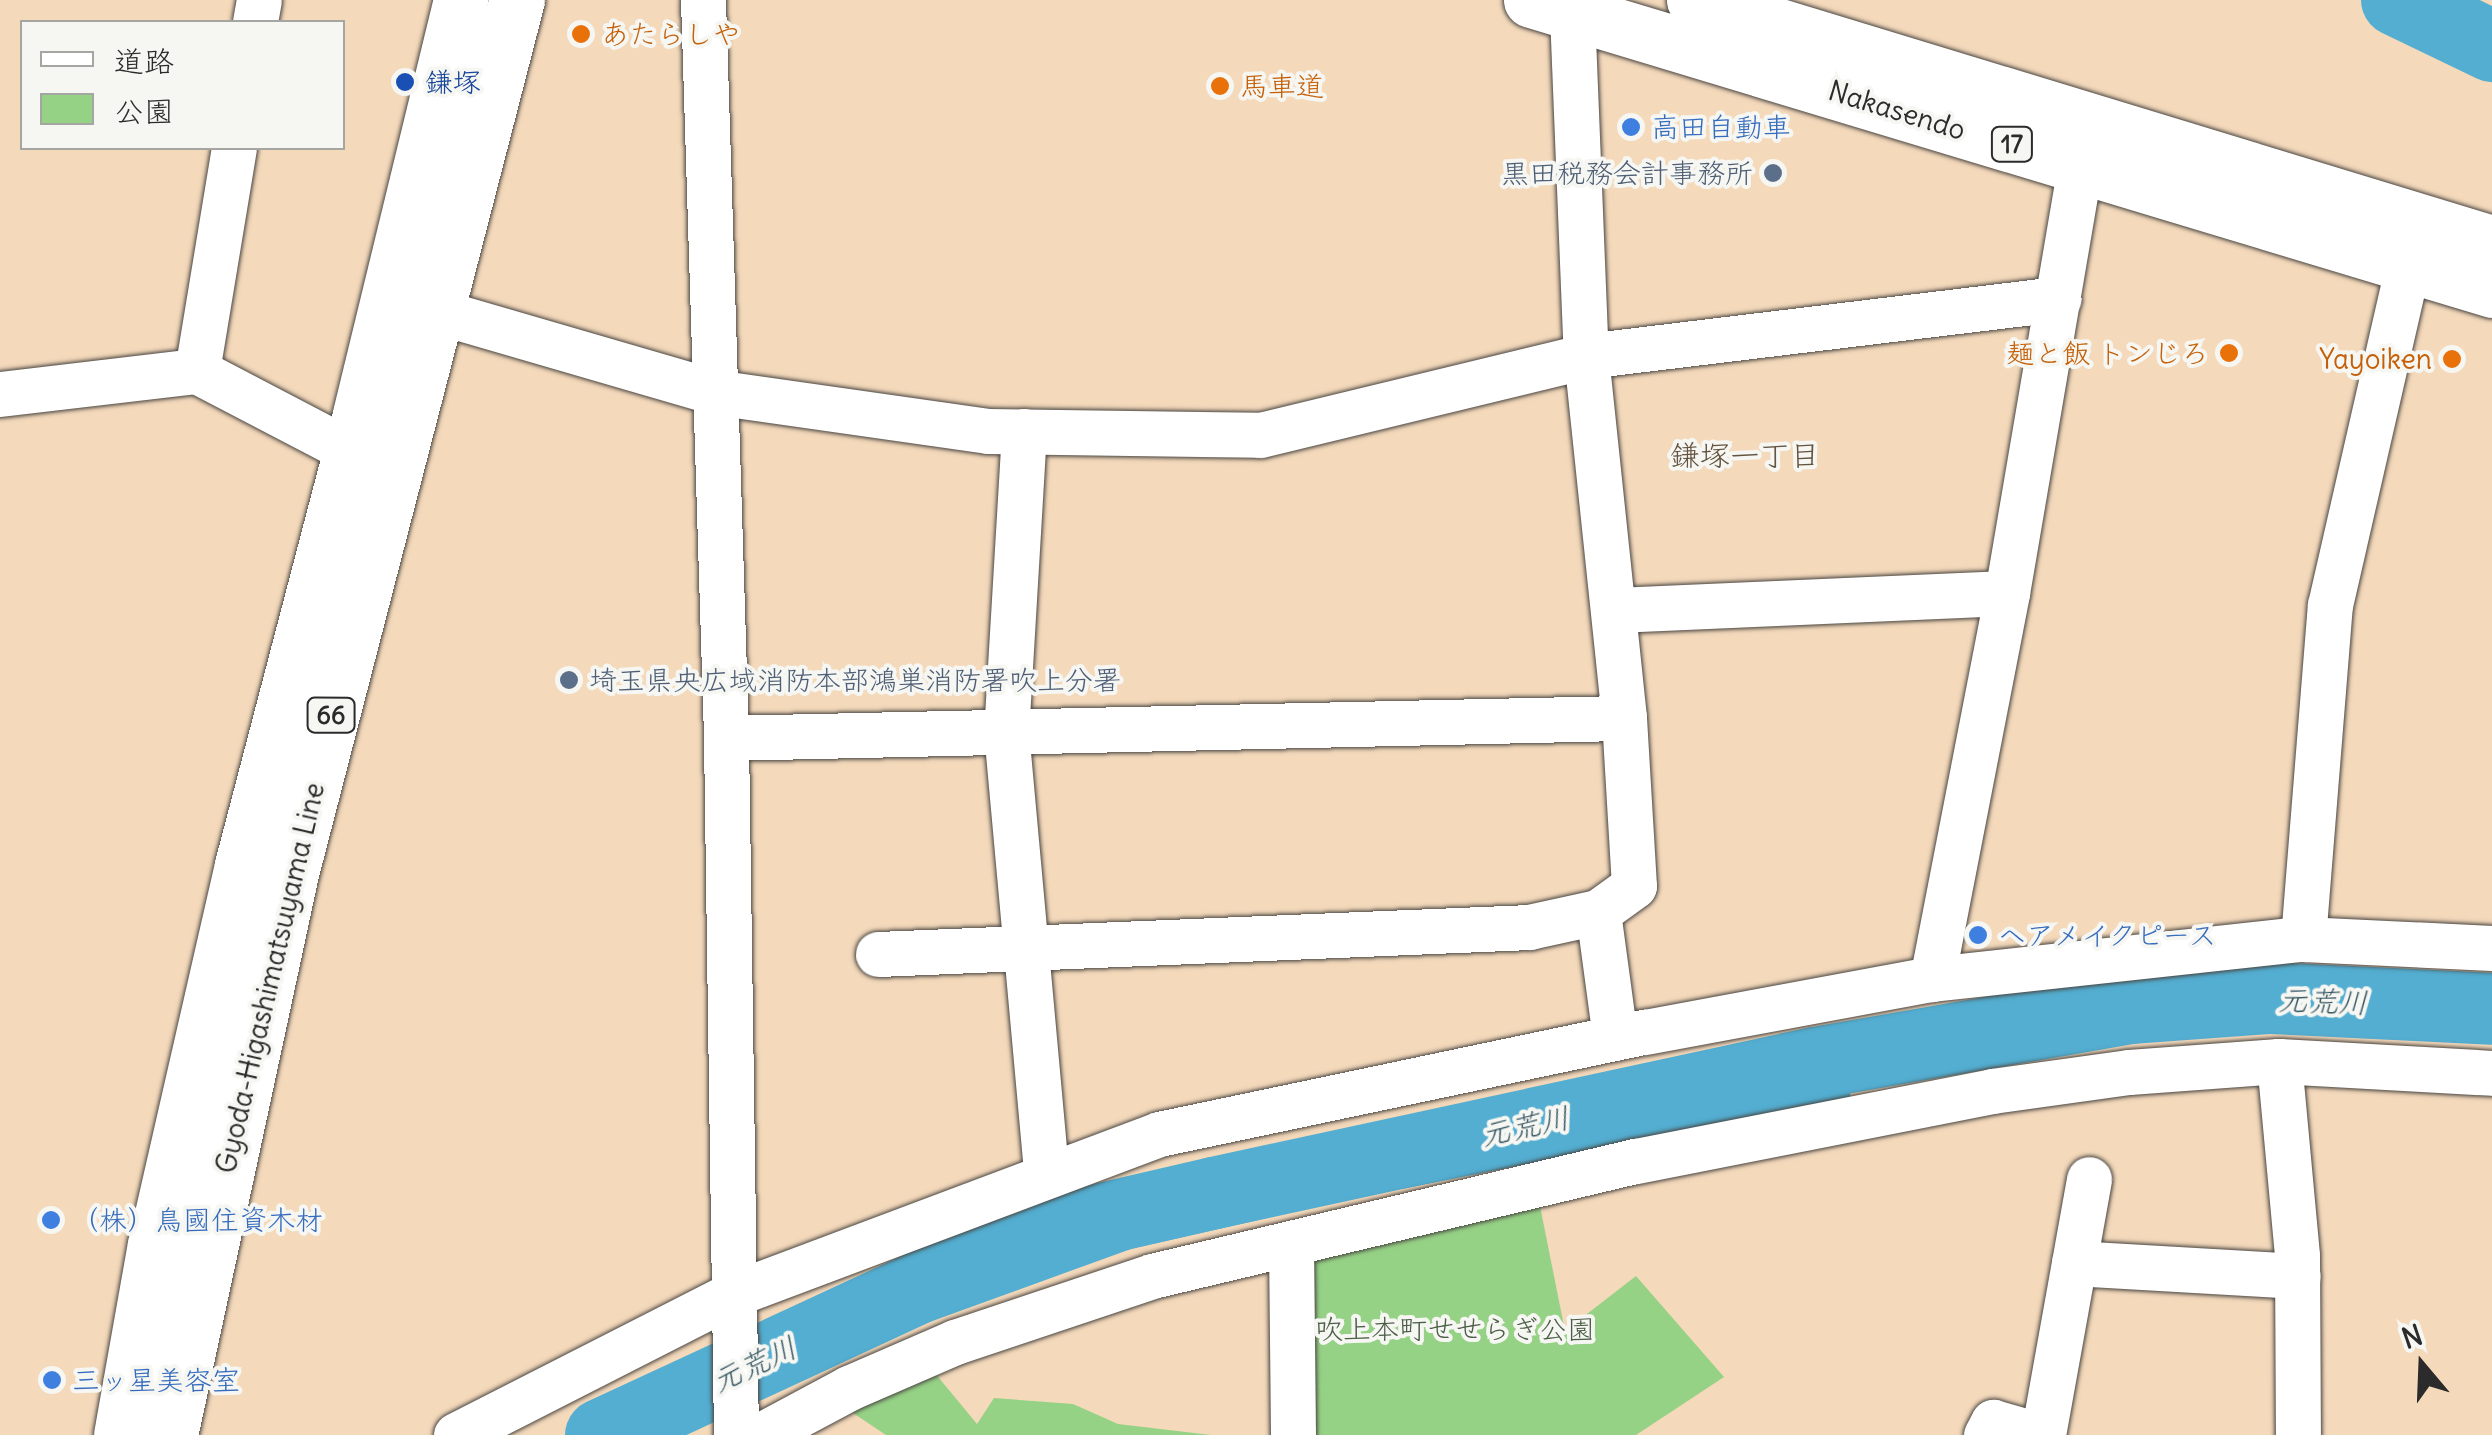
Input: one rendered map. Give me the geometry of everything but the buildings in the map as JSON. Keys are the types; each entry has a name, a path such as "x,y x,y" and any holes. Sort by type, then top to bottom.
{"main road":[{"name":"Gyoda-Higashimatsuyama Line","path":"412,304 462,0"},
{"name":"Gyoda-Higashimatsuyama Line","path":"120,1435 155,1245 242,864 372,459 412,304 517,0"},
{"name":"Nakasendo","path":"1694,0 2492,243"},
{"name":"Nakasendo","path":"1551,6 2492,290"},
{"name":"Gyoda-Higashimatsuyama Line","path":"170,1435 291,873 372,459"}],"street":[{"path":"703,0 726,738 736,1435"},
{"path":"878,954 1529,927 1598,912 1634,886 1615,610 1551,6"},
{"path":"198,371 234,150"},
{"path":"1932,979 2006,593 2080,165"},
{"path":"2303,939 2330,605 2408,264"},
{"path":"412,304 714,392 988,431 1260,435 1586,356 2059,299"},
{"path":"0,394 198,371 372,459"},
{"path":"1024,431 1006,731 1046,1174"},
{"path":"1615,610 2006,593"},
{"path":"726,738 1624,718"},
{"path":"1598,912 1616,1038"},
{"path":"456,1435 731,1295 1160,1134 1616,1038 1932,979 2303,939 2492,948"},
{"path":"2279,1060 2298,1276 2298,1435"},
{"path":"761,1435 849,1388 954,1342 1152,1276 1636,1161 1992,1091 2129,1072 2279,1060 2492,1073"},
{"path":"1986,1435 1993,1422 2041,1435 2089,1179"},
{"path":"1290,1243 1293,1435"},
{"path":"2074,1263 2298,1276"}],"green space":[{"name":"吹上本町せせらぎ公園","path":"1539,1201 1565,1331 1636,1276 1724,1377 1636,1435 1308,1435 1303,1260"},
{"path":"925,1361 977,1424 994,1398 1073,1404 1118,1424 1211,1435 886,1435 844,1407"}],"waterway":[{"path":"2397,0 2492,46"},
{"name":"元荒川","path":"601,1435 961,1268 1084,1223 1214,1193 1815,1063 2130,1008 2271,998 2492,1009"},
{"path":"1401,1183 1844,1095"},
{"path":"920,1319 1130,1243 1377,1187"}],"place":[{"name":"あたらしや","path":"581,34"},
{"name":"鎌塚","path":"405,82"},
{"name":"馬車道","path":"1220,86"},
{"name":"高田自動車","path":"1631,127"},
{"name":"黒田税務会計事務所","path":"1773,173"},
{"name":"麺と飯 トンじろ","path":"2229,353"},
{"name":"Yayoiken","path":"2452,359"},
{"name":"埼玉県央広域消防本部鴻巣消防署吹上分署","path":"569,680"},
{"name":"ヘアメイクピース","path":"1978,935"},
{"name":"（株）鳥國住資木材","path":"51,1220"},
{"name":"三ッ星美容室","path":"52,1380"}],"district":[{"name":"鎌塚一丁目","path":"1745,455"}]}
